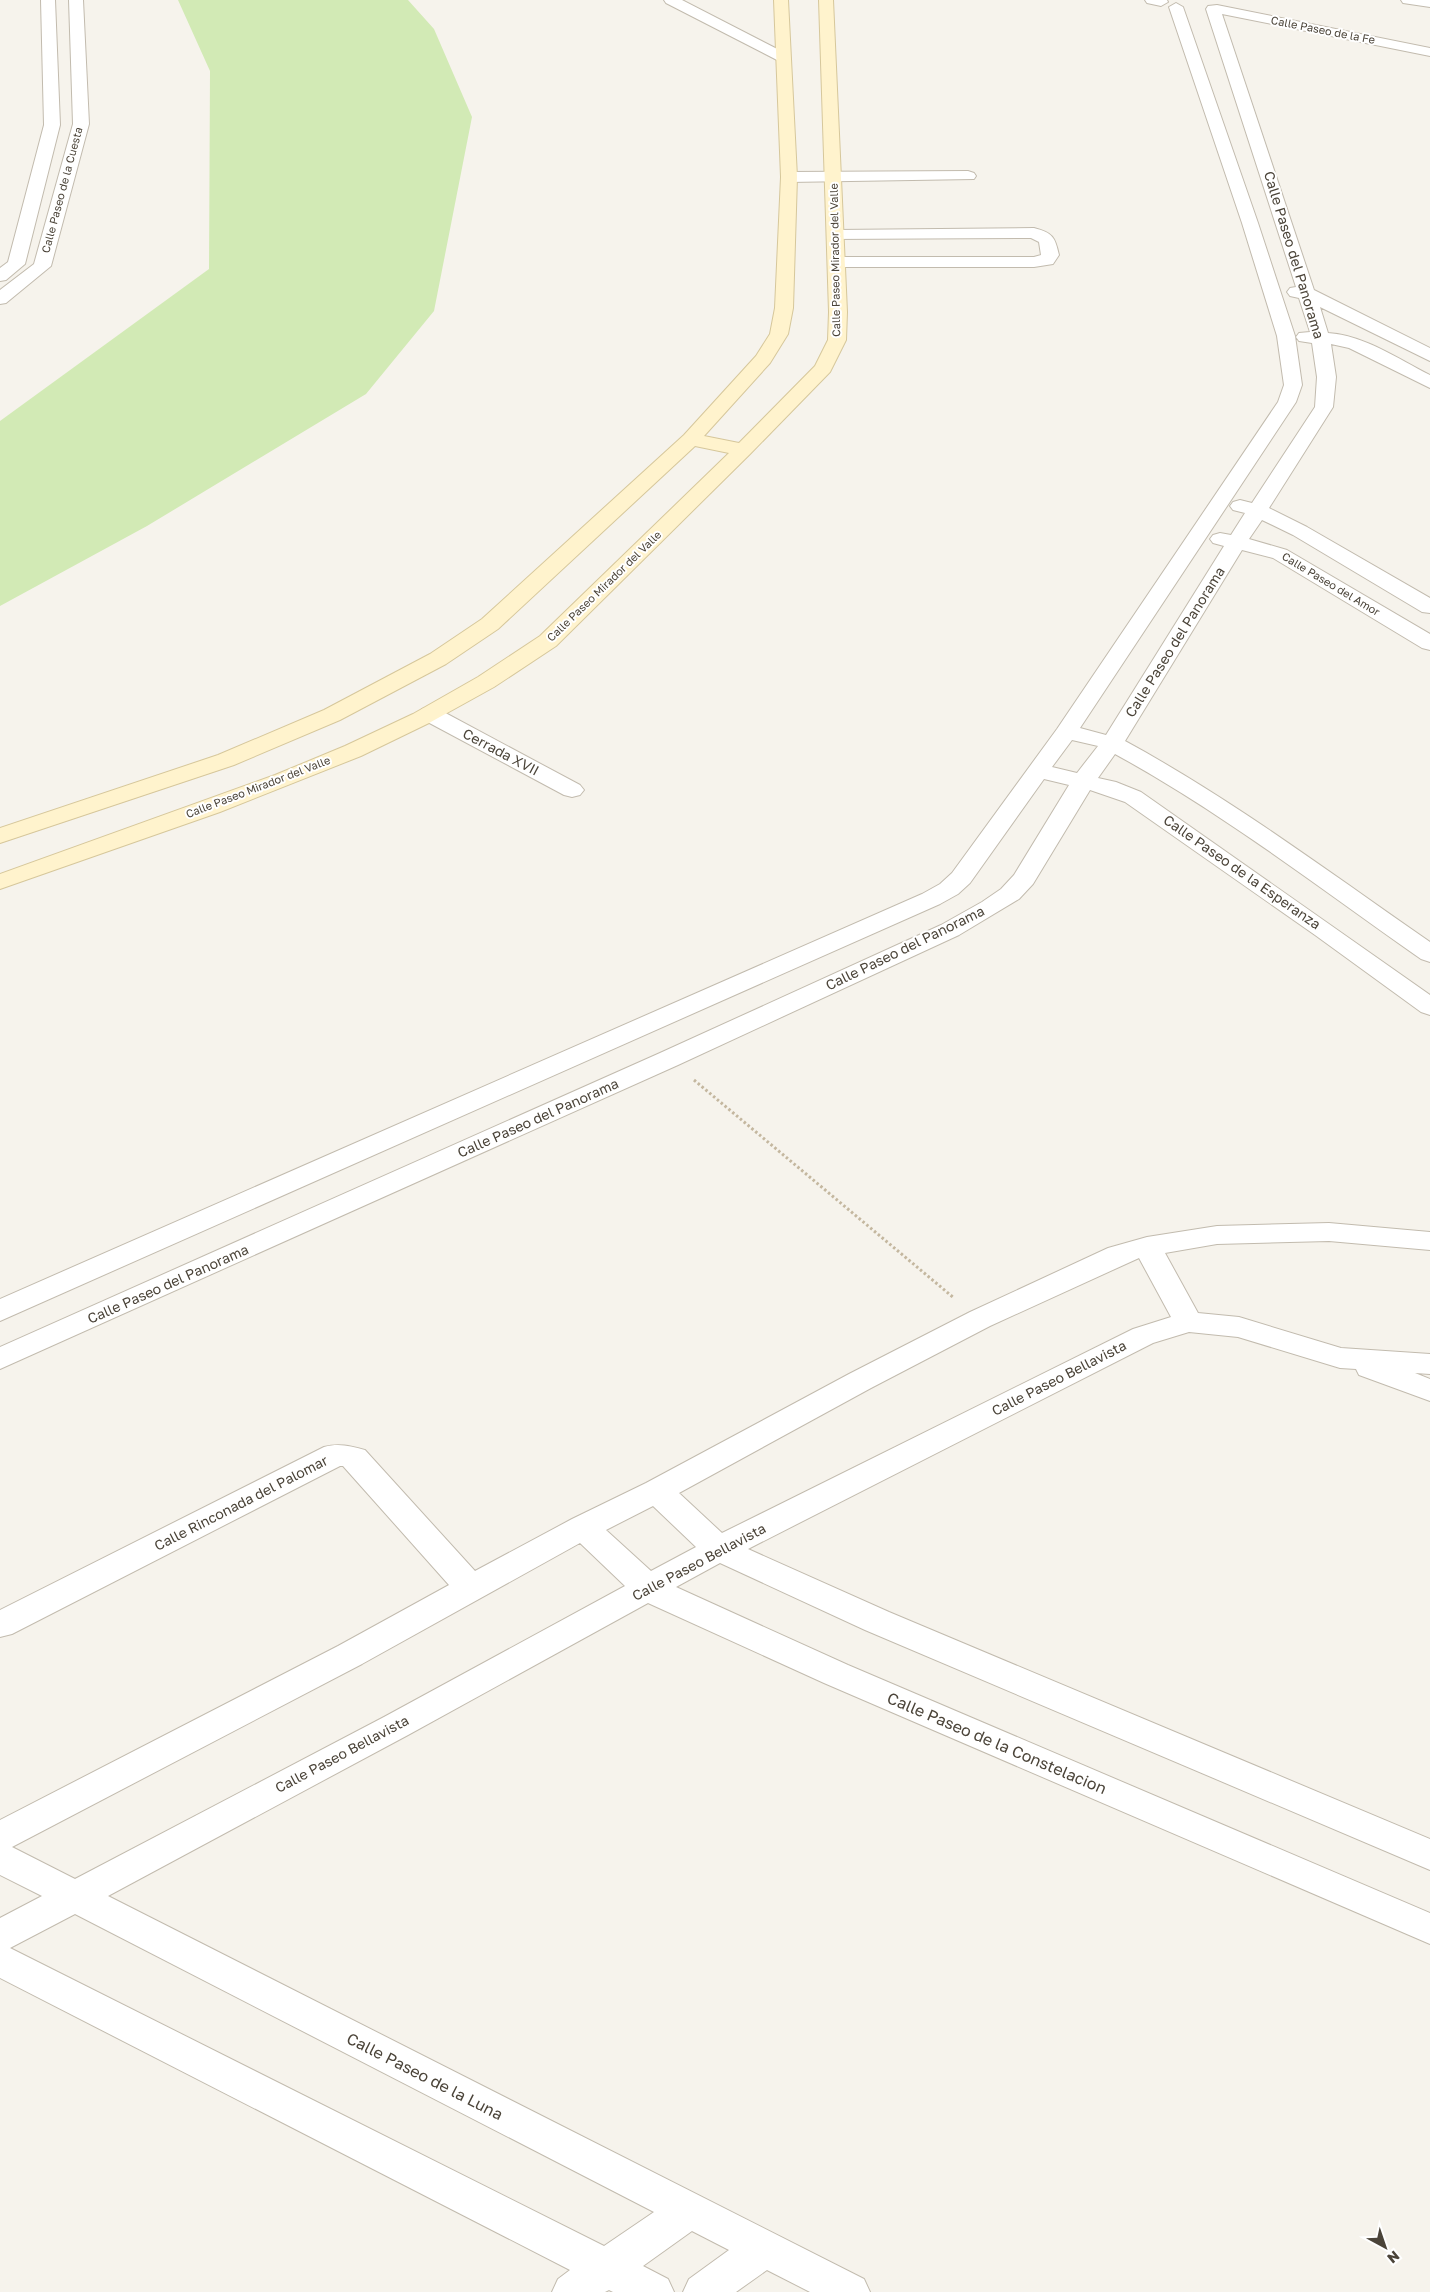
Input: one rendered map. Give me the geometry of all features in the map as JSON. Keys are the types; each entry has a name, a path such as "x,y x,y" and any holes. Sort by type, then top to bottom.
{"street":[{"name":"Calle Paseo de la Cuesta","path":"0,276 16,264 52,125 48,0"},
{"name":"Calle Paseo de la Cuesta","path":"0,299 42,266 81,124 76,0"},
{"path":"671,0 782,57"},
{"path":"0,836 226,760 332,715 438,659 490,624 691,439 763,359 779,334 784,308 789,177 782,57 781,0"},
{"name":"Calle Paseo Mirador del Valle","path":"0,882 262,788 366,744 430,714 518,663 548,641 743,450 823,368 837,340 837,262 826,0"},
{"path":"1215,9 1231,4 1236,0"},
{"path":"1408,0 1430,1"},
{"name":"Calle Paseo de la Fe","path":"1157,1 1176,7 1215,9 1430,52"},
{"path":"0,1311 931,899 949,889 961,878 1066,732 1196,534 1221,501 1287,402 1293,385 1286,336 1176,7"},
{"name":"Calle Paseo del Panorama","path":"0,1359 669,1059 950,930 1010,894 1024,879 1084,780 1112,743 1237,542 1324,407 1328,390 1322,337 1215,9"},
{"path":"52,125 81,124"},
{"path":"789,177 968,176"},
{"path":"836,235 1034,233 1047,240 1050,255 1047,260 1034,262 837,262"},
{"path":"1272,292 1306,292 1430,355"},
{"path":"1286,336 1322,337 1339,339 1355,344 1430,382"},
{"path":"691,439 743,450"},
{"path":"1221,501 1258,510 1300,531 1430,607"},
{"name":"Calle Paseo del Amor","path":"1196,534 1237,542 1280,554 1430,643"},
{"name":"Cerrada XVII","path":"430,714 572,790"},
{"path":"1066,732 1112,743 1154,766 1223,810 1430,954"},
{"name":"Calle Paseo de la Esperanza","path":"1038,771 1084,780 1133,797 1324,930 1430,1007"},
{"path":"0,1837 341,1659 583,1528 657,1491 860,1380 980,1319 1118,1255 1147,1246 1217,1235 1329,1232 1430,1241"},
{"path":"1147,1246 1188,1322"},
{"name":"Calle Paseo Bellavista","path":"0,1936 720,1549 1143,1336 1188,1322 1239,1327 1340,1358 1430,1364"},
{"path":"1340,1358 1430,1390"},
{"name":"Calle Rinconada del Palomar","path":"0,1624 335,1455 354,1458 471,1588"},
{"path":"657,1491 720,1549 877,1621 1430,1855"},
{"name":"Calle Paseo de la Constelacion","path":"583,1528 649,1588 845,1678 1430,1929"},
{"name":"Calle Paseo de la Luna","path":"0,1858 850,2292"},
{"path":"0,1960 654,2292"},
{"path":"572,2292 688,2210"},
{"path":"702,2292 764,2249"}],"path":[{"path":"669,1059 980,1319"}],"green space":[{"path":"178,0 408,0 434,29 472,117 434,311 366,394 147,526 0,606 0,421 209,269 210,71"}]}
